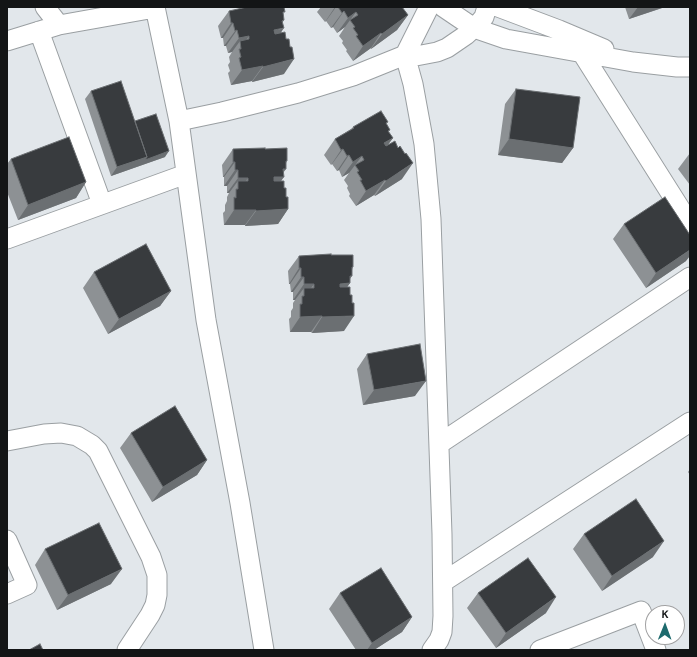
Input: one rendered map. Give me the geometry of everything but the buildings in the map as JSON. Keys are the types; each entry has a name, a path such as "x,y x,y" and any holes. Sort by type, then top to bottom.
{"street":[{"path":"45,7 59,25"},
{"path":"7,41 59,25 155,7 178,121 206,320 240,503 264,650"},
{"path":"429,7 405,55 419,114 428,182 443,582 443,624 439,640 434,649"},
{"path":"442,7 474,28 506,39 633,62 690,67"},
{"path":"178,121 222,112 298,93 353,76 405,55 427,55 447,48 474,28 484,17 487,7"},
{"path":"498,7 559,30 633,62"},
{"path":"39,31 102,204"},
{"path":"582,53 690,224"},
{"path":"7,239 186,174"},
{"path":"439,444 690,277"},
{"path":"443,582 690,422"},
{"path":"7,441 61,432 85,440 98,451 153,561 157,575 157,595 155,605 147,620 126,650"},
{"path":"7,540 27,585 7,594"},
{"path":"540,650 641,611 656,650"}]}
